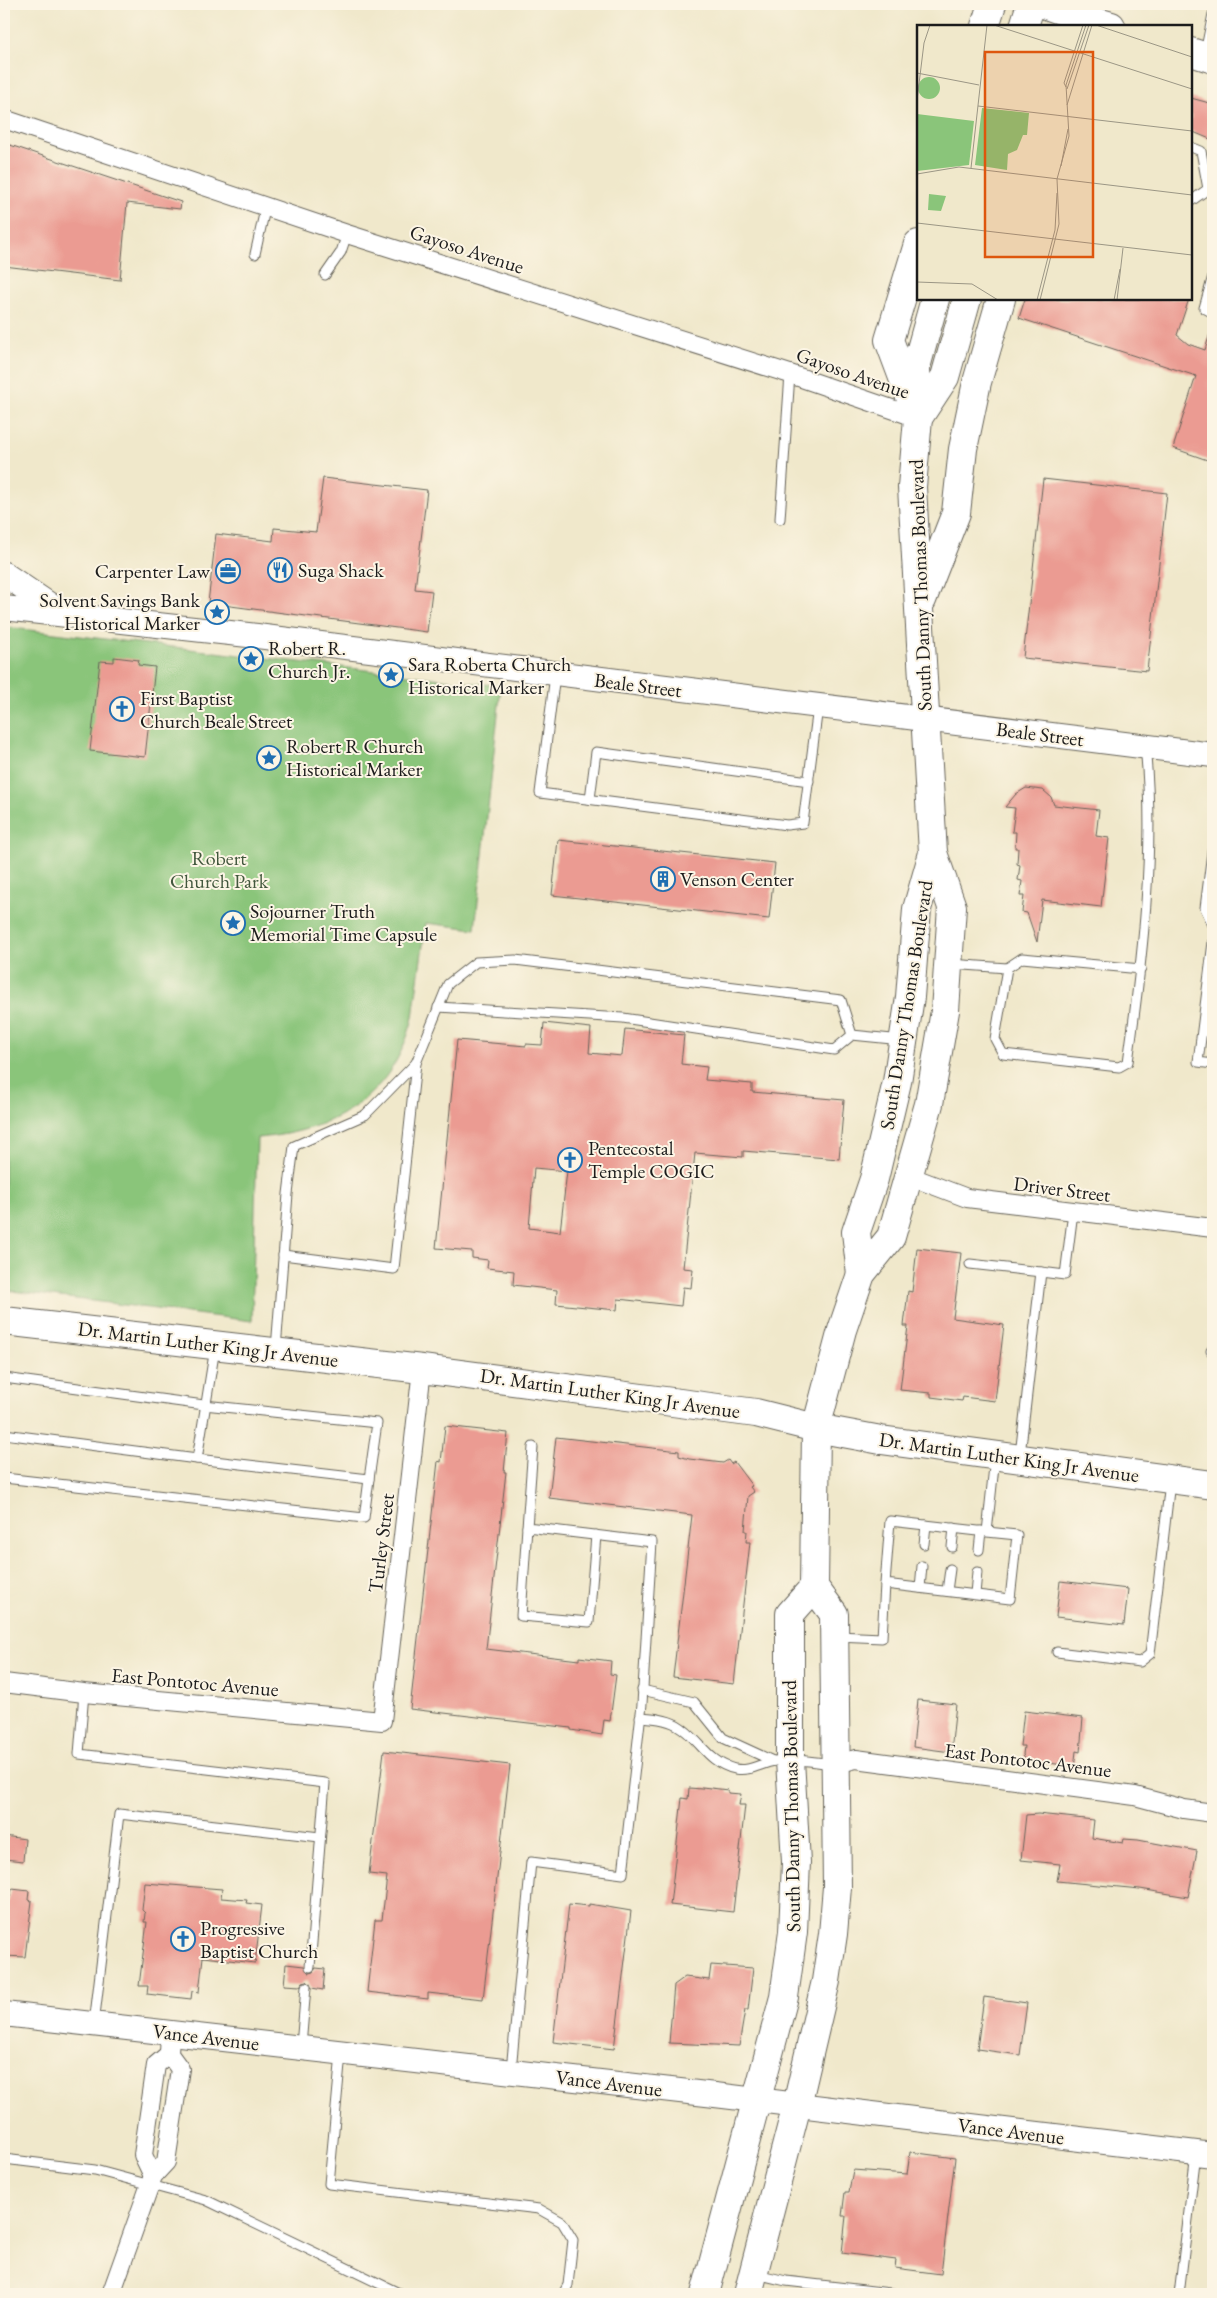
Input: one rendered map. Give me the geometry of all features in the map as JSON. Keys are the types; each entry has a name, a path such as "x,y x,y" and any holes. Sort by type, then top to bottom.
{"main road":[{"path":"985,25 992,4"},
{"path":"1024,25 1031,4"},
{"path":"1043,4 1092,17"},
{"path":"1061,25 1092,17"},
{"path":"917,247 889,340 918,418"},
{"path":"918,418 916,367 935,300"},
{"name":"South Danny Thomas Boulevard","path":"751,2284 797,2105 826,1982 837,1888 834,1614 814,1587 816,1428 842,1330 862,1274 890,1237 909,1176 938,1058 950,964 952,908 933,853 912,488 918,418 945,377 967,300"},
{"path":"918,611 956,512 963,449 977,382 1001,300"},
{"name":"South Danny Thomas Boulevard","path":"862,1274 856,1232 888,1124 904,1040 917,909 933,853"},
{"name":"Dr. Martin Luther King Jr Avenue","path":"4,1321 422,1369 756,1412 816,1428 1007,1458 1213,1484"},
{"name":"South Danny Thomas Boulevard","path":"705,2294 784,1997 793,1932 796,1862 781,1760 790,1614 814,1587"}],"street":[{"name":"Gayoso Avenue","path":"4,119 266,205 346,234 790,374 918,418"},
{"path":"4,574 64,614"},
{"name":"Beale Street","path":"4,608 1213,755"},
{"name":"Driver Street","path":"909,1176 968,1198 1213,1228"},
{"name":"Turley Street","path":"382,1721 422,1369"},
{"name":"East Pontotoc Avenue","path":"4,1683 84,1693 382,1721"},
{"name":"East Pontotoc Avenue","path":"836,1764 856,1760 865,1761 1136,1796 1184,1809 1213,1812"},
{"name":"Vance Avenue","path":"4,2014 94,2024 170,2043 301,2048 341,2052 1205,2154"},
{"path":"152,2180 143,2155 156,2065 170,2043"},
{"path":"111,2294 152,2180 166,2162 180,2069 170,2043"}],"lane":[{"path":"1203,55 1213,14"},
{"path":"1192,147 1201,151 1210,190 1192,200"},
{"path":"255,254 266,205"},
{"path":"325,275 341,252 346,234"},
{"path":"1213,276 1204,308 1213,313"},
{"path":"780,519 790,374"},
{"path":"555,674 540,792 787,826 803,823 818,706"},
{"path":"1007,968 995,1039 1003,1054 1119,1067 1128,1062 1141,969 1149,785 1145,747"},
{"path":"590,799 596,752 809,781"},
{"path":"1213,844 1211,879 1205,908 1213,925"},
{"path":"1213,942 1210,989 1198,1062 1213,1064"},
{"path":"950,964 1007,968 1022,958 1141,969"},
{"path":"283,1255 394,1269 416,1063 448,984 476,962 515,960 841,1000 852,1035"},
{"path":"438,1007 623,1018 834,1050 852,1035 904,1040"},
{"path":"276,1352 294,1146 364,1115 416,1063"},
{"path":"970,1264 1065,1275 1073,1212"},
{"path":"979,1550 1007,1458 1041,1272"},
{"path":"197,1459 204,1405 211,1381 216,1345"},
{"path":"4,1378 204,1405 377,1423 364,1518 4,1478"},
{"path":"4,1434 369,1479"},
{"path":"533,1446 521,1616 589,1622 596,1535"},
{"path":"1057,1652 1140,1662 1150,1654 1170,1479"},
{"path":"834,1636 882,1638 885,1584 890,1521 1017,1535 1010,1598 885,1584"},
{"path":"924,1544 926,1525"},
{"path":"510,2072 531,1862 623,1874 640,1717 652,1542 527,1527"},
{"path":"952,1547 954,1528"},
{"path":"920,1588 922,1566"},
{"path":"948,1591 950,1569"},
{"path":"975,1594 977,1572"},
{"path":"642,1690 694,1702 723,1738 781,1760 836,1764"},
{"path":"84,1693 79,1754 325,1784 310,1967"},
{"path":"640,1717 663,1719 679,1726 714,1761 736,1769 758,1768 781,1760"},
{"path":"94,2024 119,1814 320,1837"},
{"path":"301,2048 306,1987"},
{"path":"341,2052 329,2184 539,2209 562,2222 573,2240 568,2285 563,2294"},
{"path":"1179,2294 1205,2154"},
{"path":"4,2159 95,2170 152,2180 206,2200 401,2294"},
{"path":"751,2284 786,2281 855,2292 899,2294"}],"green space":[{"name":"Robert Church Park","path":"4,627 501,686 475,929 426,923 411,1024 400,1053 387,1075 371,1093 352,1108 331,1120 308,1129 283,1135 257,1138 252,1321 4,1290"}],"building":[{"path":"1192,98 1213,104 1213,130 1210,139 1192,131"},
{"path":"4,143 181,202 180,209 127,203 120,280 4,266"},
{"path":"1025,300 1189,300 1177,335 1188,344 1205,350 1210,333 1213,334 1213,462 1173,448 1196,376 1019,318"},
{"path":"323,478 427,490 415,589 432,591 427,632 208,603 216,534 273,541 274,528 316,532"},
{"path":"1043,479 1167,493 1147,671 1023,658"},
{"name":"First Baptist Church Beale Street","path":"114,657 139,660 138,665 155,667 145,757 90,751 100,661 114,662"},
{"path":"1026,788 1043,790 1051,797 1054,805 1099,810 1096,836 1109,838 1101,907 1042,900 1037,942 1027,913 1022,912 1024,896 1020,896 1022,881 1018,880 1020,865 1017,864 1018,848 1015,848 1016,832 1012,832 1015,808 1005,807 1016,794"},
{"name":"Venson Center","path":"558,840 775,863 769,919 552,895"},
{"name":"Pentecostal Temple COGIC","path":"544,1023 591,1028 589,1053 622,1056 625,1029 684,1035 681,1064 707,1067 705,1080 752,1084 752,1092 844,1100 839,1159 743,1151 743,1157 695,1153 683,1268 693,1269 691,1288 683,1287 681,1306 618,1299 617,1310 556,1304 557,1290 513,1285 514,1271 487,1268 488,1260 472,1258 472,1251 436,1248 457,1040 526,1046 526,1044 542,1045","holes":["534,1168 567,1171 560,1232 529,1228"]},
{"path":"917,1248 961,1253 953,1318 1004,1325 995,1401 963,1397 962,1401 931,1397 931,1393 900,1390 908,1326 904,1326 908,1291 912,1292"},
{"path":"445,1426 508,1433 504,1472 506,1472 486,1649 579,1660 579,1657 611,1661 610,1674 616,1675 610,1721 604,1720 602,1735 571,1730 571,1728 410,1709 438,1461 441,1462"},
{"path":"556,1437 679,1451 679,1456 689,1459 723,1463 728,1460 731,1464 734,1462 752,1486 750,1487 754,1492 748,1496 745,1531 747,1531 746,1542 750,1542 734,1684 673,1677 692,1515 549,1498"},
{"path":"1060,1581 1128,1589 1124,1625 1056,1617"},
{"path":"918,1700 956,1704 951,1752 913,1747"},
{"path":"1024,1711 1083,1718 1080,1752 1076,1751 1074,1769 1064,1765 1033,1761 1030,1763 1023,1755 1024,1746 1020,1746"},
{"path":"384,1751 510,1765 483,1999 428,1993 428,1999 367,1992 375,1920 382,1920 387,1876 369,1874"},
{"path":"702,1787 728,1790 728,1793 741,1794 739,1805 745,1805 733,1912 670,1905 682,1798 688,1799 689,1788 702,1789"},
{"path":"1038,1814 1094,1820 1092,1838 1123,1843 1124,1839 1138,1840 1197,1851 1188,1897 1140,1889 1057,1881 1060,1864 1021,1860 1026,1815"},
{"path":"4,1836 25,1839 23,1861 4,1859"},
{"path":"145,1883 222,1889 221,1898 247,1900 246,1903 262,1905 255,1963 203,1957 199,1992 192,1991 191,1999 147,1994 148,1986 139,1986 147,1922 144,1922 145,1913 142,1910"},
{"path":"12,1889 29,1891 28,1900 32,1901 25,1957 4,1956 4,1901 8,1902"},
{"path":"569,1904 589,1906 589,1904 631,1911 614,2049 553,2042"},
{"path":"286,1964 304,1966 309,1973 313,1972 316,1968 325,1969 323,1990 312,1988 307,1981 303,1982 300,1986 284,1985"},
{"path":"711,1965 753,1968 748,2010 745,2010 739,2046 669,2043 674,1985 685,1977 709,1980"},
{"path":"984,1997 1027,2003 1020,2055 977,2049"},
{"path":"910,2152 955,2158 941,2274 895,2268 896,2260 842,2253 846,2216 842,2216 845,2192 849,2192 853,2170 907,2174"}],"place":[{"name":"Suga Shack","path":"280,570"},
{"name":"Carpenter Law","path":"228,571"},
{"name":"Solvent Savings Bank Historical Marker","path":"217,612"},
{"name":"Robert R. Church Jr.","path":"251,659"},
{"name":"Sara Roberta Church Historical Marker","path":"391,675"},
{"name":"First Baptist Church Beale Street","path":"122,709"},
{"name":"Robert R Church Historical Marker","path":"269,758"},
{"name":"Venson Center","path":"663,879"},
{"name":"Sojourner Truth Memorial Time Capsule","path":"233,923"},
{"name":"Pentecostal Temple COGIC","path":"570,1160"},
{"name":"Progressive Baptist Church","path":"183,1939"}]}
